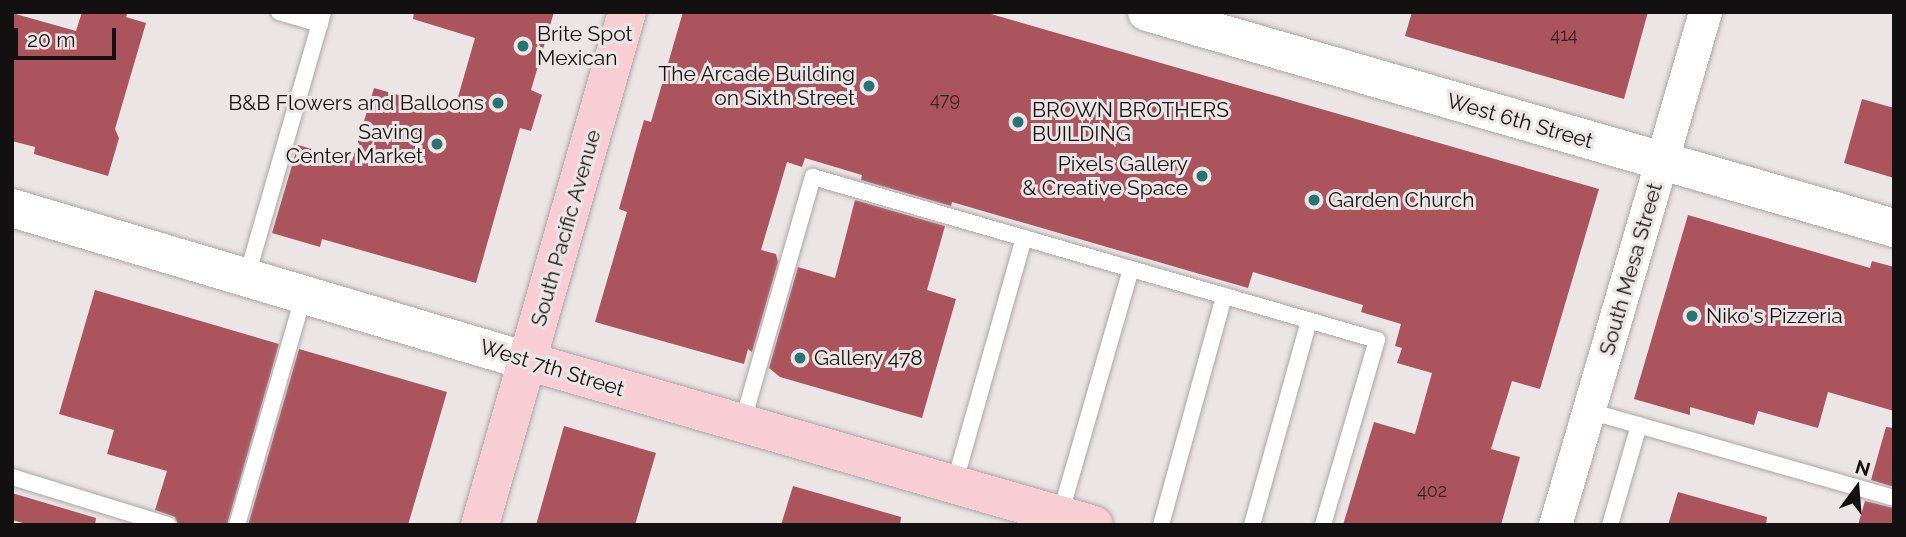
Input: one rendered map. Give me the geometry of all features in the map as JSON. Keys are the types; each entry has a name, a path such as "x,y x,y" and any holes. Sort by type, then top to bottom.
{"main road":[{"name":"South Pacific Avenue","path":"480,525 627,12"},
{"name":"West 7th Street","path":"527,361 1077,520"}],"street":[{"name":"West 6th Street","path":"1147,12 1894,228"},
{"name":"South Mesa Street","path":"1555,525 1705,12"},
{"name":"West 7th Street","path":"12,208 305,292 527,361"}],"lane":[{"path":"247,276 322,18 279,12"},
{"path":"742,424 813,177 1377,340 1323,525"},
{"path":"954,485 1024,238"},
{"path":"1077,520 1131,269"},
{"path":"237,525 305,292"},
{"path":"1161,525 1224,296"},
{"path":"1252,525 1309,321"},
{"path":"1589,411 1894,498"},
{"path":"1610,525 1639,425"},
{"path":"12,477 168,525"}],"building":[{"path":"82,12 128,12 126,17 146,23 115,129 119,138 108,176 34,154 35,147 12,141 12,13 76,31"},
{"path":"414,12 554,12 531,90 542,95 531,131 520,128 476,283 322,239 320,247 272,233 298,145 352,161 374,88 454,111 475,38 413,19"},
{"path":"683,12 984,12 1599,189 1540,389 1512,381 1491,449 1520,457 1501,525 1343,525 1374,422 1415,434 1432,373 1397,363 1402,348 1395,346 1401,324 1361,312 1363,305 1253,272 1248,288 952,202 951,206 861,180 862,175 805,158 802,167 787,162 761,250 776,254 778,262 752,352 748,349 744,364 595,322 627,212 619,209 644,120 651,122"},
{"path":"1412,12 1648,12 1624,99 1405,36"},
{"path":"1862,99 1894,108 1894,178 1844,163"},
{"path":"855,200 945,226 927,290 956,299 922,418 780,377 769,368 798,267 835,278"},
{"path":"1688,215 1870,268 1872,261 1894,267 1894,411 1828,392 1818,428 1758,411 1754,425 1690,407 1690,415 1634,399"},
{"path":"95,290 279,344 227,525 178,525 175,517 155,510 167,471 107,454 114,430 59,414"},
{"path":"299,349 447,392 408,525 248,525"},
{"path":"564,426 656,453 635,525 536,525"},
{"path":"1886,427 1894,428 1894,487 1871,480"},
{"path":"793,486 901,517 900,525 781,525"},
{"path":"1678,492 1767,517 1766,525 1668,525"},
{"path":"12,493 96,518 95,525 30,525 12,520"},
{"path":"1865,501 1894,508 1894,525 1858,525"}],"place":[{"name":"Brite Spot Mexican","path":"523,46"},
{"name":"The Arcade Building on Sixth Street","path":"869,86"},
{"name":"B&B Flowers and Balloons","path":"498,103"},
{"name":"BROWN BROTHERS BUILDING","path":"1018,122"},
{"name":"Saving Center Market","path":"437,144"},
{"name":"Pixels Gallery & Creative Space","path":"1202,176"},
{"name":"Garden Church","path":"1314,200"},
{"name":"Niko's Pizzeria","path":"1692,316"},
{"name":"Gallery 478","path":"800,358"}]}
